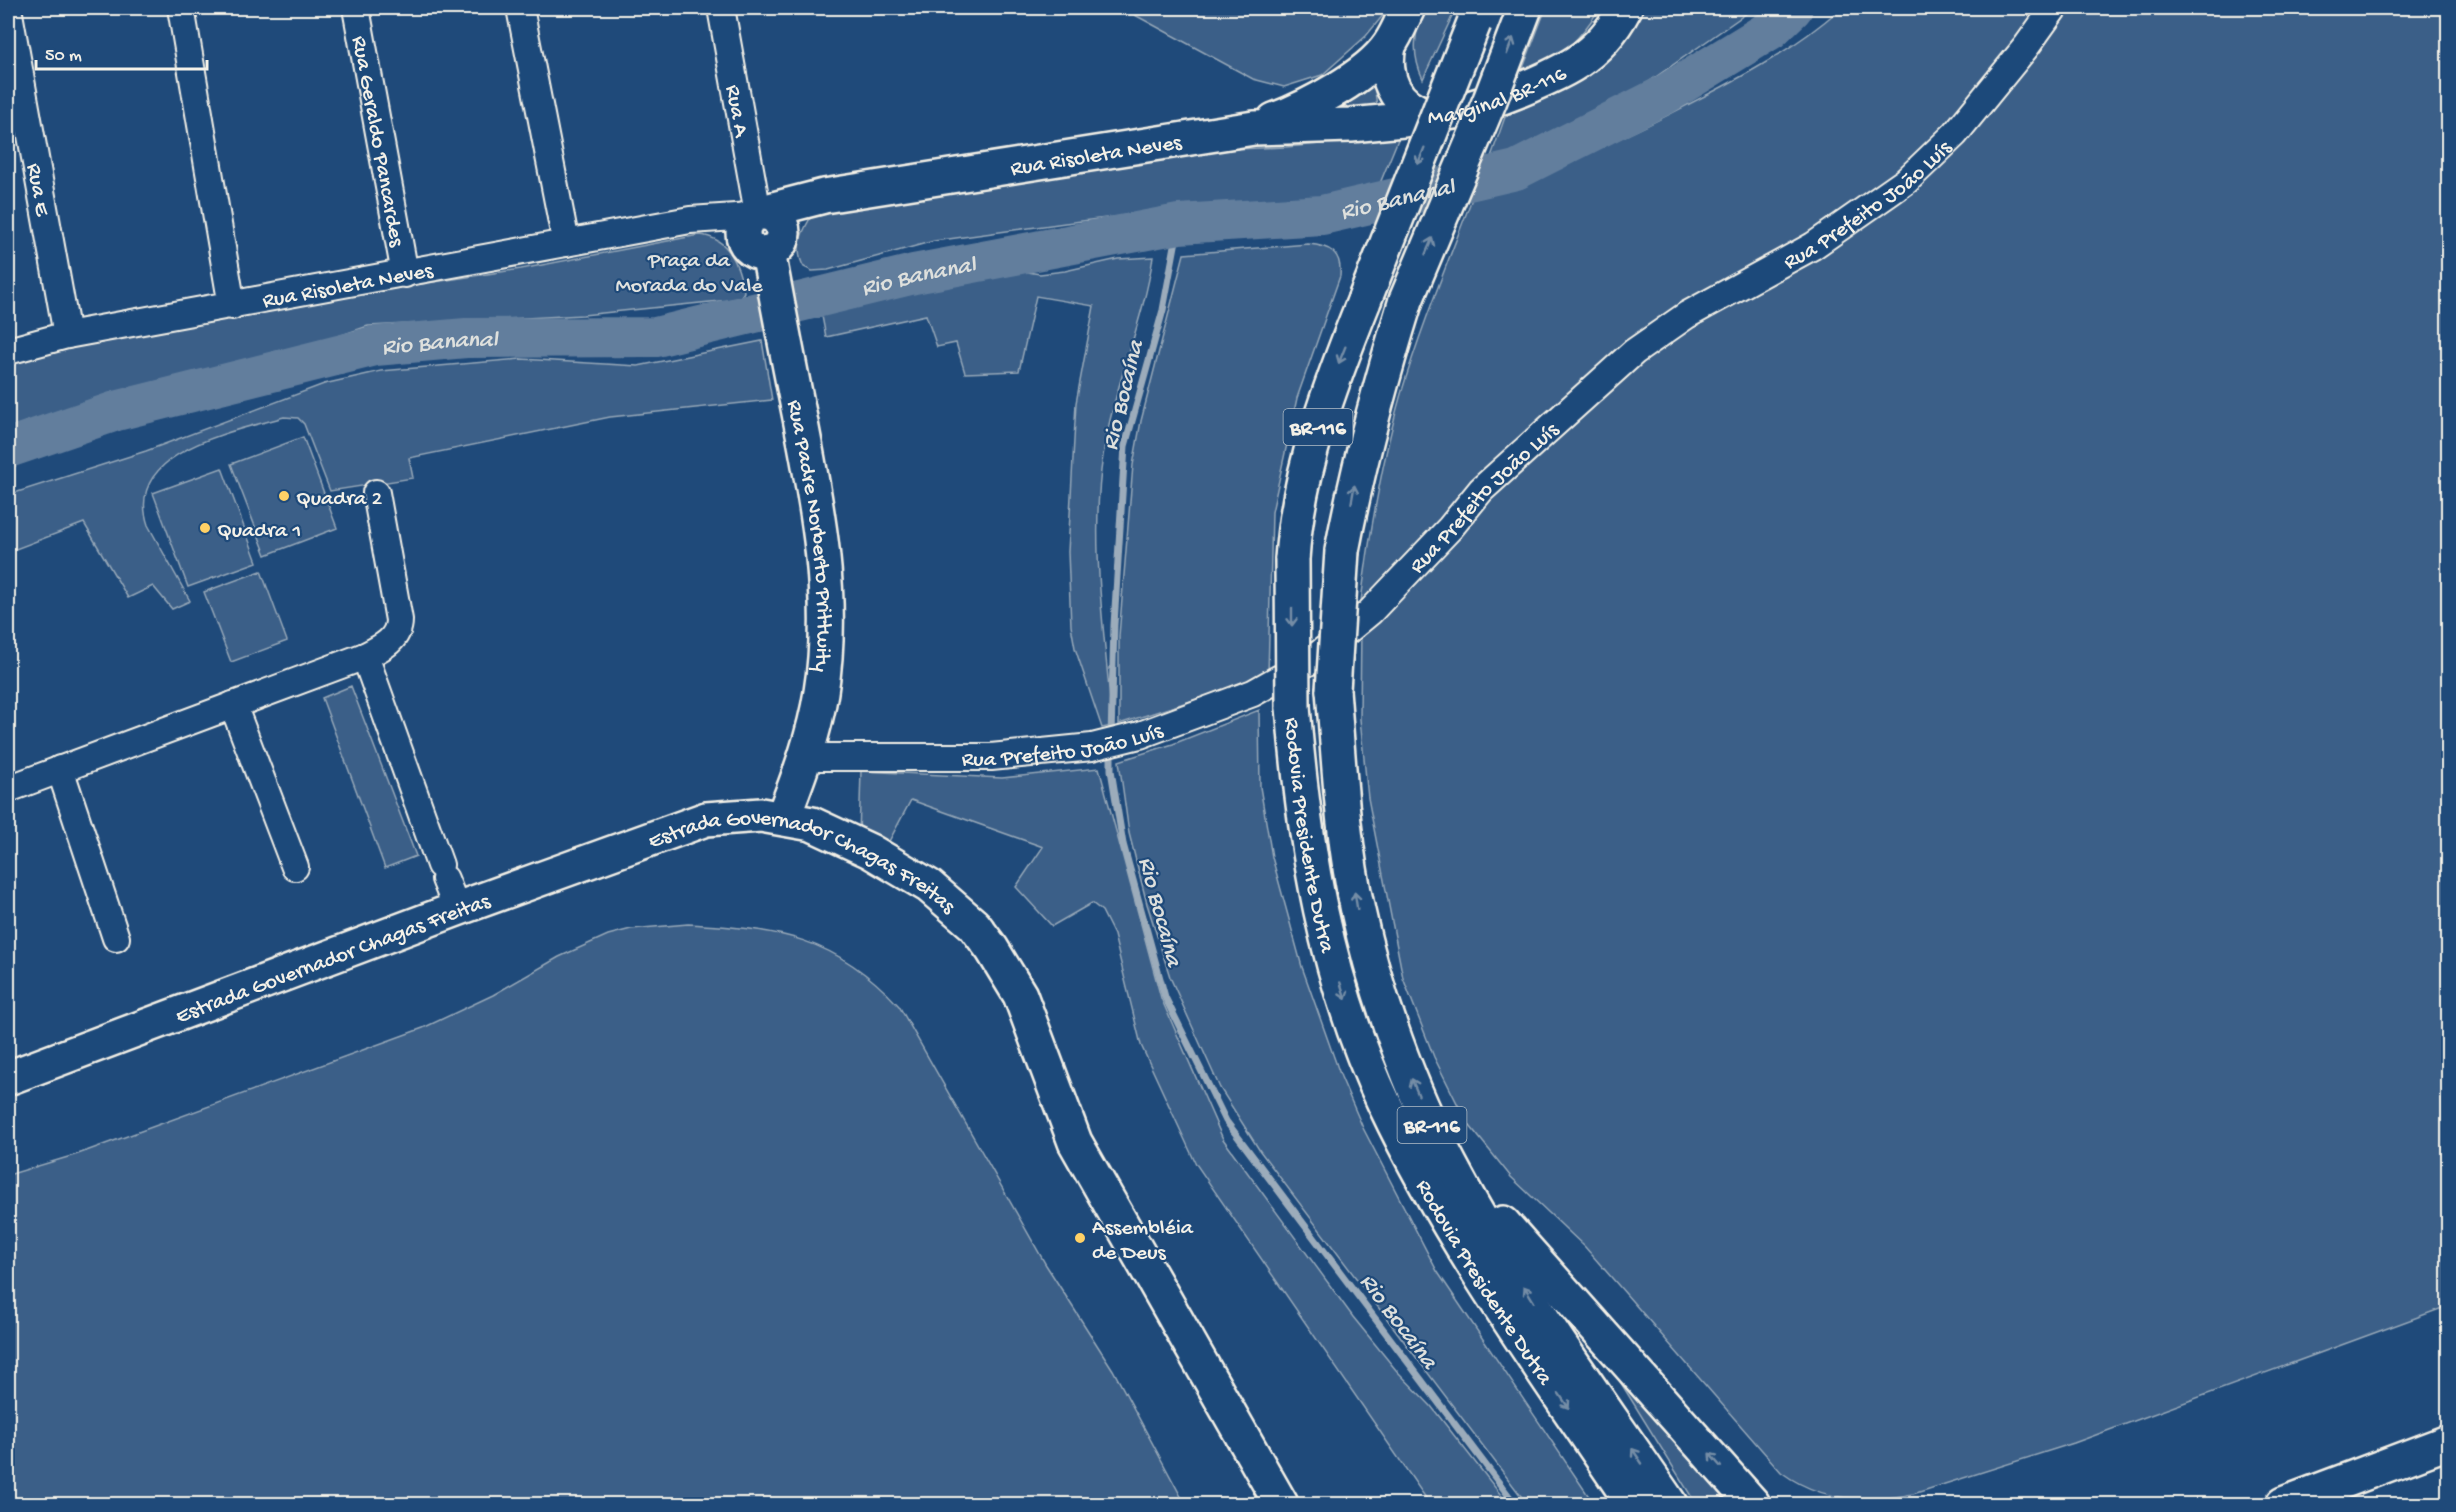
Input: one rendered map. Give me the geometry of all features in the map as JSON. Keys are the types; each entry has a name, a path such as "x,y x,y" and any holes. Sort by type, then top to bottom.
{"main road":[{"path":"1254,128 1300,110 1327,95 1366,67 1389,46 1408,8"},
{"name":"Rodovia Presidente Dutra","path":"1525,8 1490,100 1406,300 1378,389 1357,470 1342,551 1333,690 1344,818 1358,911 1382,997 1413,1082 1450,1164 1553,1333 1670,1504"},
{"name":"Marginal BR-116","path":"1389,46 1388,75 1394,91 1412,107 1431,114 1481,103 1562,71 1602,41 1625,8"},
{"name":"Rodovia Presidente Dutra","path":"1477,15 1333,378 1310,457 1294,531 1292,558 1293,707 1308,852 1327,941 1356,1032 1384,1104 1444,1220 1633,1504"},
{"name":"Rua Risoleta Neves","path":"762,231 824,196 1254,128 1352,125 1403,120 1431,114"},
{"name":"Rua Padre Norberto Prittwity","path":"762,231 810,470 822,551 826,611 821,692 807,757 783,817"},
{"name":"Estrada Governador Chagas Freitas","path":"8,1078 447,884 706,819 743,816 783,817 826,830 907,872 952,904 974,925 992,949 1020,995 1075,1142 1281,1504"},
{"path":"1450,1164 1753,1504"},
{"path":"2283,1504 2448,1442"}],"street":[{"name":"Rua E","path":"8,8 67,335"},
{"path":"181,8 232,306"},
{"name":"Rua Geraldo Pancardes","path":"356,8 405,274"},
{"path":"520,8 566,243"},
{"name":"Rua A","path":"721,8 762,231"},
{"name":"Rua Prefeito João Luís","path":"807,757 991,757 1092,747 1140,735 1253,693 1312,660 1370,612 1450,528 1481,490 1634,352 1687,315 1813,246 1906,181 1955,134 2026,47 2054,8"},
{"name":"Rua Risoleta Neves","path":"8,351 67,335 690,220 762,231"},
{"path":"8,789 365,656 392,639 399,626 376,493"},
{"path":"365,656 447,884"},
{"path":"233,705 295,867"},
{"path":"60,769 116,938"}],"green space":[{"path":"1122,8 1389,8 1366,36 1322,75 1284,87 1253,79"},
{"path":"1425,8 1456,8 1423,79 1415,52 1415,43"},
{"path":"1546,8 1600,8 1582,33 1566,49 1520,76"},
{"path":"1633,8 1754,8 1617,104 1567,131 1487,168 1505,117 1557,86"},
{"path":"1841,8 2047,8 2002,68 1883,190 1682,313 1360,609 1376,501 1401,394 1426,319 1473,196 1559,165 1668,115 1771,59 1807,35"},
{"path":"2066,8 2448,8 2448,1306 2074,1443 1913,1494 1878,1499 1844,1498 1811,1489 1781,1472 1585,1247 1511,1177 1466,1121 1434,1057 1403,978 1368,798 1360,719 1361,628 1482,506 1634,364 1684,327 1910,192 1934,172 1996,106"},
{"path":"1372,71 1378,113 1314,115"},
{"path":"1399,137 1376,193 1264,206 1173,210 934,241 828,270 812,271 804,267 799,252 801,238 815,210 1211,150 1286,147"},
{"path":"778,222 781,234 777,244 756,249 750,244 746,235 748,225"},
{"name":"Praça da Morada do Vale","path":"699,235 718,241 731,254 744,292 739,299 583,315 368,326 168,394 8,443 8,361 126,335 348,295 521,269"},
{"path":"1308,244 1323,246 1337,256 1340,276 1297,398 1272,512 1268,676 1119,724 1119,636 1133,465 1141,421 1184,254"},
{"path":"1153,257 1142,307 1108,431 1099,490 1098,557 1112,726 1102,728 1075,648 1071,626 1068,552 1076,403 1094,306 1036,296 1019,371 965,373 956,343 937,347 926,315 826,337 822,316 835,303 900,289 969,268 996,267 1040,274 1118,259"},
{"path":"762,341 772,400 610,417 409,458 413,478 330,491 304,424 298,418 284,417 239,429 188,448 167,462 152,479 145,500 148,525 190,601 172,609 153,586 128,598 84,523 8,552 8,495 146,451 324,384 381,371 521,359 638,366"},
{"name":"Quadra 2","path":"303,437 337,528 266,555 231,464"},
{"name":"Quadra 1","path":"222,468 257,562 188,587 153,493"},
{"path":"261,571 287,641 231,662 204,592"},
{"path":"351,686 416,856 385,868 322,698"},
{"path":"1259,710 1260,787 1272,857 1302,967 1341,1077 1363,1128 1437,1271 1594,1504 1527,1504 1260,1151 1220,1088 1170,977 1147,904 1129,833 1119,761 1173,744"},
{"path":"1099,768 1161,998 1223,1139 1353,1317 1396,1370 1431,1406 1508,1504 1430,1504 1196,1164 1141,1045 1114,935 1102,911 1092,903 1052,926 1016,887 1043,847 911,800 887,845 859,836 861,771 1002,778"},
{"path":"688,924 750,929 803,941 852,964 899,1006 1046,1265 1113,1370 1185,1504 8,1504 8,1175 78,1154 423,1028 493,995 559,957 608,935 631,929"},
{"path":"1611,1367 1738,1504 1696,1504"}],"waterway":[{"name":"Rio Bananal","path":"8,448 116,411 375,346 466,338 656,337 914,274 1179,224 1322,215 1516,170 1664,95 1770,30 1793,8"},
{"name":"Rio Bocaína","path":"1111,737 1114,625 1125,446 1163,310 1179,224"},
{"name":"Rio Bocaína","path":"1111,749 1111,770 1123,844 1165,997 1226,1121 1515,1504"}],"place":[{"name":"Quadra 2","path":"284,496"},
{"name":"Quadra 1","path":"205,528"},
{"name":"Assembléia de Deus","path":"1080,1238"}]}
